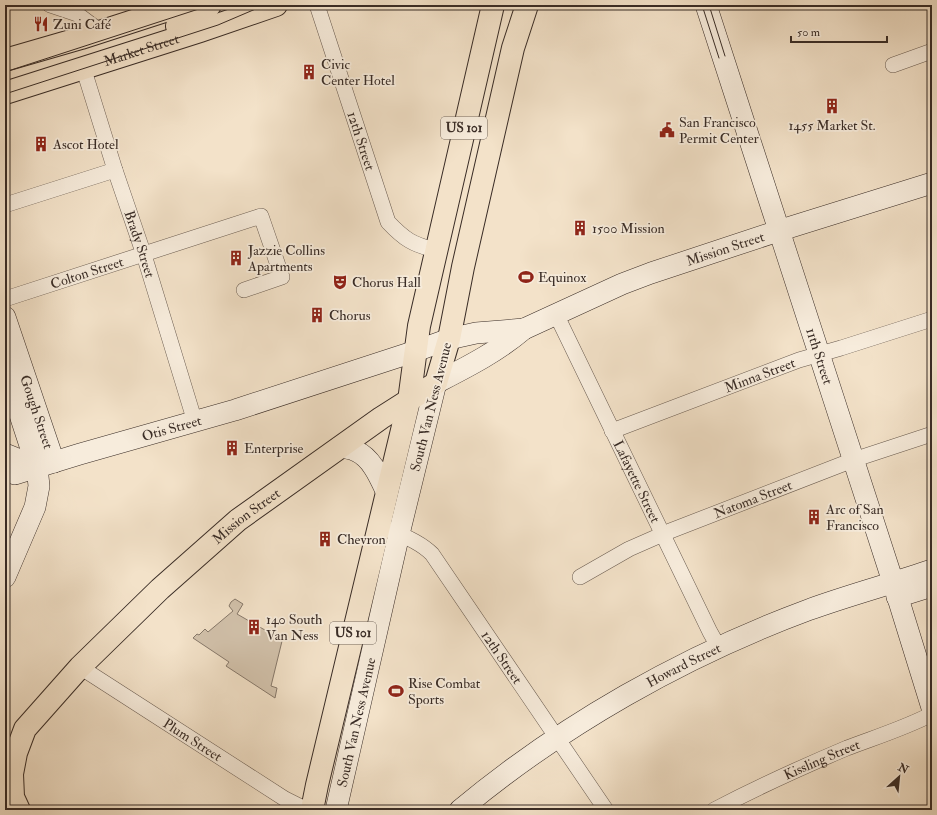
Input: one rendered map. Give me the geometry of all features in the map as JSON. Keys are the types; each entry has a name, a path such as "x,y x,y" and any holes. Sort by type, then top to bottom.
{"main road":[{"name":"Market Street","path":"5,60 101,32 183,5"},
{"name":"Market Street","path":"5,82 196,20 210,5"},
{"name":"Market Street","path":"5,93 200,31 276,5"},
{"name":"South Van Ness Avenue","path":"312,810 409,401 419,326 493,5"},
{"name":"South Van Ness Avenue","path":"336,810 399,534 436,384 449,339 463,267 513,48 527,5"},
{"name":"11th Street","path":"706,5 932,708"},
{"name":"Market Street","path":"5,70 23,65 81,38"},
{"name":"Mission Street","path":"5,749 25,729 80,667 154,595 238,520 381,418 436,384 489,355 524,329 622,284 651,273 778,231 932,183"},
{"name":"Gough Street","path":"5,317 46,465"},
{"name":"Mission Street","path":"416,351 449,339 476,334 524,329"},
{"name":"Otis Street","path":"5,470 15,474 195,422 416,351"},
{"name":"Gough Street","path":"5,369 46,465"},
{"path":"340,447 357,451 369,461 379,474 387,493"},
{"path":"5,454 46,465 39,486 35,507 5,577"},
{"path":"893,583 932,558"},
{"name":"Howard Street","path":"460,810 502,777 557,738 626,695 686,663 807,610 932,570"},
{"path":"893,583 932,586"},
{"path":"19,810 13,797 12,774 16,753 25,729"},
{"path":"328,740 336,743 338,747 335,768 336,779 341,789"},
{"path":"317,786 322,791 326,799 324,810"}],"street":[{"path":"50,5 77,14 101,32"},
{"name":"12th Street","path":"316,5 388,222 402,237 422,247 436,250"},
{"path":"893,64 932,51"},
{"name":"Brady Street","path":"83,67 115,170 144,255 195,422"},
{"path":"5,205 115,170"},
{"name":"Colton Street","path":"5,299 261,216 282,277 244,290"},
{"name":"Lafayette Street","path":"556,314 719,648"},
{"name":"Minna Street","path":"612,431 799,360 932,319"},
{"name":"Natoma Street","path":"580,576 629,549 663,534 853,460 932,434"},
{"name":"12th Street","path":"378,527 399,534 426,548 432,554 606,810"},
{"name":"Plum Street","path":"80,667 285,799 307,810"},
{"name":"Kissling Street","path":"714,810 784,775 856,745 915,723 932,714"}],"shaded area":[{"path":"235,599 243,604 237,614 277,637 279,635 283,637 271,686 277,688 275,698 226,666 229,662 193,638 205,629 208,632 233,611 229,606"}],"tram line":[{"path":"5,72 211,5"},
{"path":"5,94 218,25 265,5"},
{"path":"702,5 719,58"},
{"path":"709,5 725,56"}],"place":[{"name":"Zuni Café","path":"41,24"},
{"name":"Civic Center Hotel","path":"309,72"},
{"name":"1455 Market St.","path":"832,106"},
{"name":"San Francisco Permit Center","path":"667,130"},
{"name":"Ascot Hotel","path":"41,144"},
{"name":"1500 Mission","path":"580,228"},
{"name":"Jazzie Collins Apartments","path":"236,258"},
{"name":"Equinox","path":"526,277"},
{"name":"Chorus Hall","path":"340,282"},
{"name":"Chorus","path":"317,315"},
{"name":"Enterprise","path":"232,448"},
{"name":"Arc of San Francisco","path":"814,517"},
{"name":"Chevron","path":"325,539"},
{"name":"140 South Van Ness","path":"254,627"},
{"name":"Rise Combat Sports","path":"396,691"}]}
